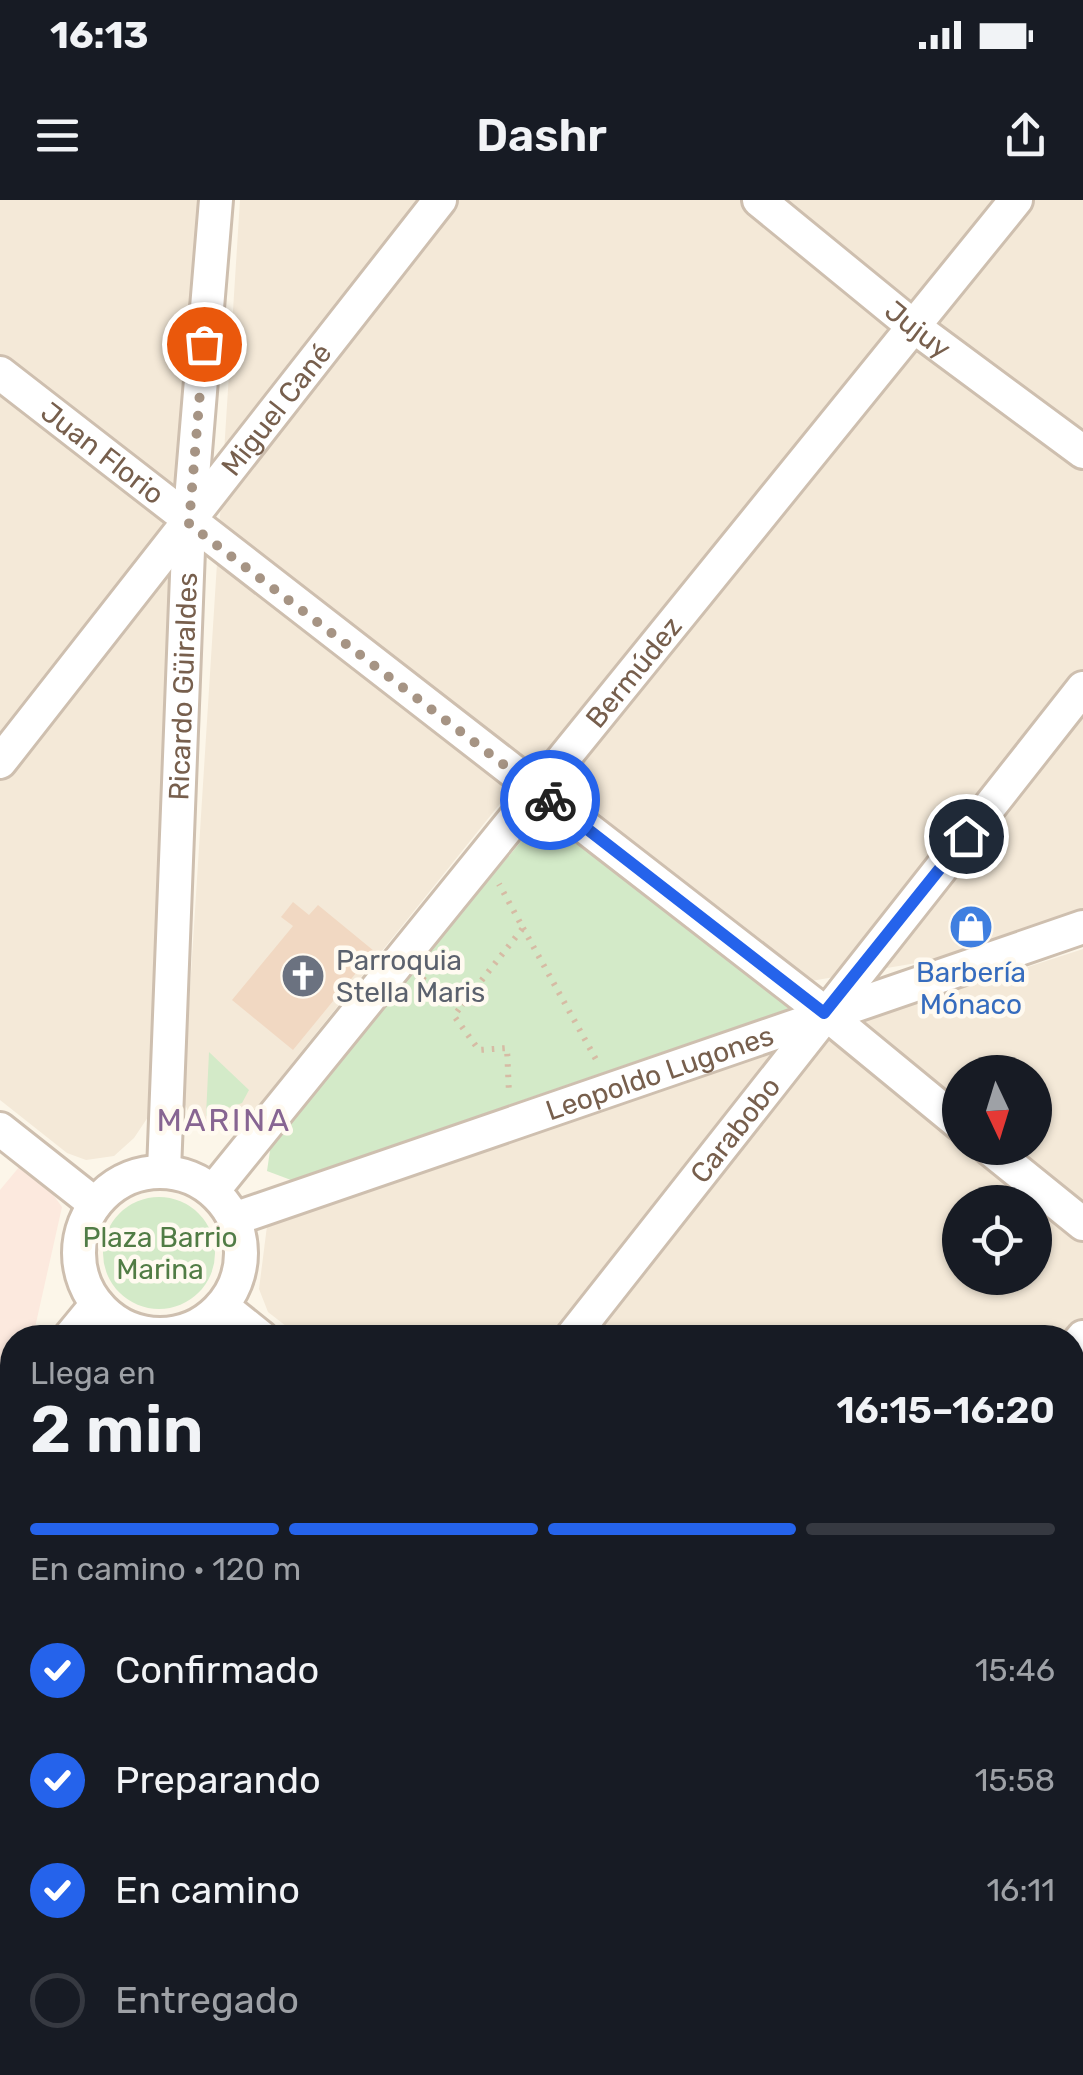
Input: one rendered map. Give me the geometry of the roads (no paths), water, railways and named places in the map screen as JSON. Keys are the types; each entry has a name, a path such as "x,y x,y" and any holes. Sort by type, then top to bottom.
{"street":[{"name":"Ricardo Güiraldes","path":"164,1172 189,524 216,200"},
{"name":"Miguel Cané","path":"0,762 440,200"},
{"name":"Jujuy","path":"759,200 914,326 1083,452"},
{"name":"Bermúdez","path":"223,1202 398,962 1016,200"},
{"name":"Juan Florio","path":"0,373 189,524 824,1013 942,1109"},
{"name":"Carabobo","path":"581,1325 1083,688"},
{"name":"Leopoldo Lugones","path":"223,1202 510,1120 1083,928"},
{"path":"0,1128 95,1204"},
{"path":"1010,1165 1083,1224"},
{"path":"125,1325 97,1304 82,1277 78,1249 95,1204 123,1180 164,1172 200,1182 223,1202 241,1243 240,1268 222,1306 196,1325"},
{"path":"80,1325 97,1304"},
{"path":"222,1306 246,1325"}],"place":[{"name":"Barbería Mónaco","path":"971,927"},
{"name":"Parroquia Stella Maris","path":"303,976"}],"district":[{"name":"MARINA","path":"224,1120"}],"park label":[{"name":"Plaza Barrio Marina","path":"160,1253"}]}
